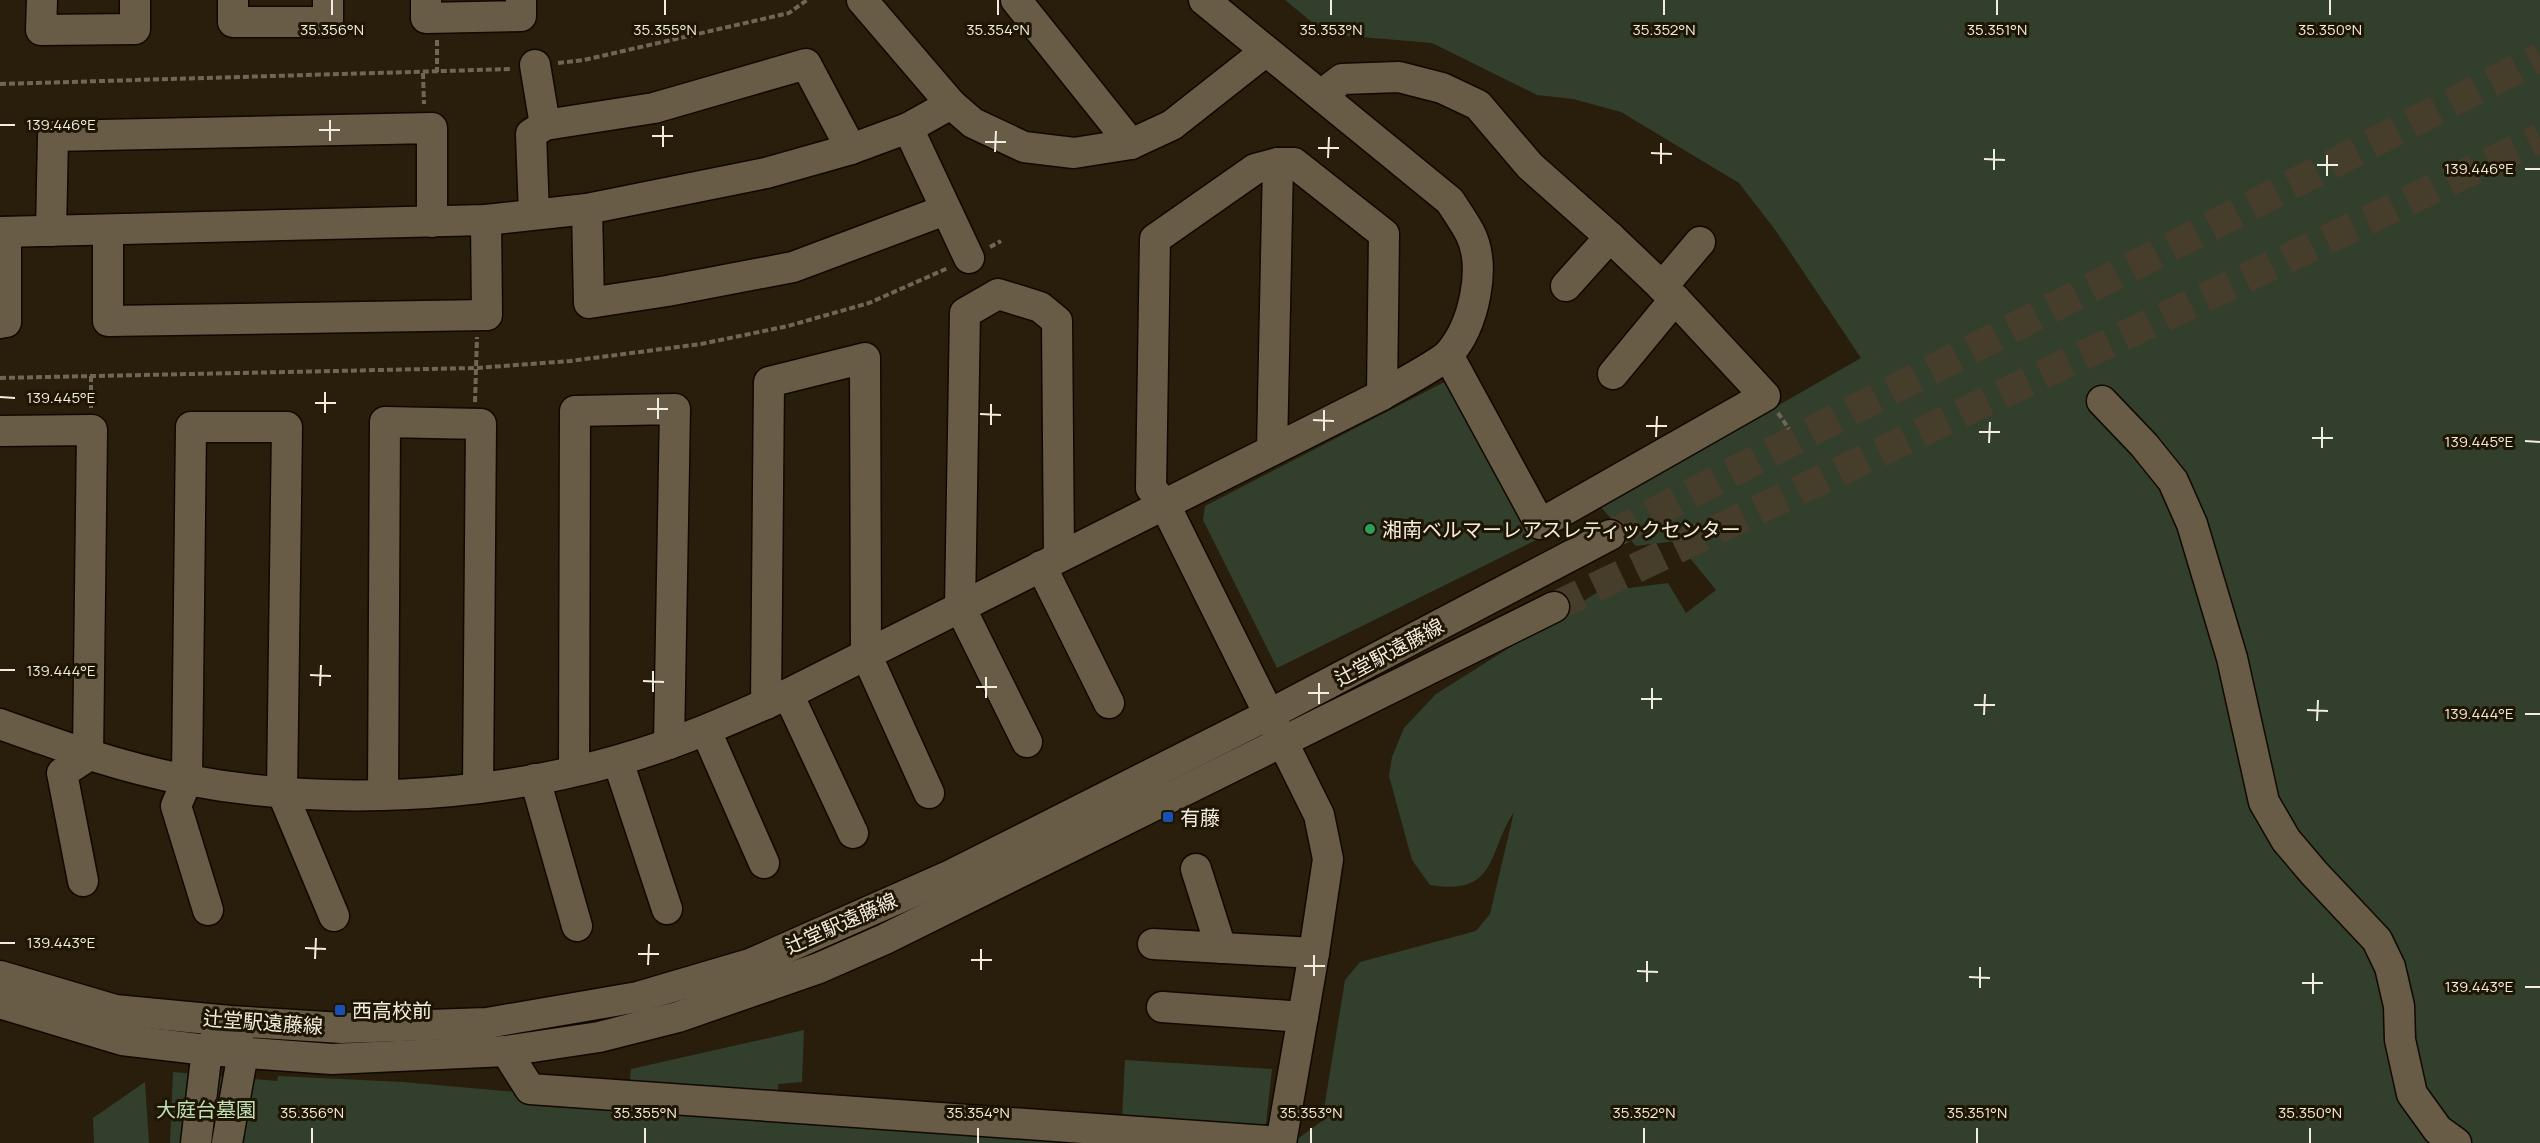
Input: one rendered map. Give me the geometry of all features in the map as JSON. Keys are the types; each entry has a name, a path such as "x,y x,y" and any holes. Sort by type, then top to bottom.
{"street":[{"path":"42,0 41,30 135,29 135,0"},
{"path":"233,0 233,22 328,22 328,0"},
{"path":"431,9 521,16 521,0"},
{"path":"862,0 951,104 973,123 1024,147 1074,153 1131,144 1172,124 1266,51"},
{"path":"1016,0 1131,144"},
{"path":"0,724 88,756 187,780 282,792 383,795 478,788 535,779 618,760 706,731 777,699 1382,395 1448,355 1468,321 1477,289 1477,261 1471,234 1450,201 1204,0"},
{"path":"534,214 531,134 545,125 654,108 806,64 851,149"},
{"path":"536,65 545,125"},
{"path":"1321,95 1342,79 1399,77 1442,88 1478,105 1530,166 1669,293 1765,396 1540,524 1448,355"},
{"path":"0,322 6,322 3,232 486,220 587,209 766,173 851,149 908,128 951,104"},
{"path":"51,231 53,136 432,128 432,222"},
{"path":"908,128 969,258"},
{"path":"506,1051 530,1089 1281,1142 1328,859 1319,815 1165,505 1151,488 1155,239 1256,169 1278,163 1294,164 1384,234 1382,395"},
{"path":"1272,450 1278,163"},
{"path":"587,209 589,303 793,267 945,210"},
{"path":"108,230 108,321 487,315 486,220"},
{"path":"1566,286 1610,237"},
{"path":"1612,374 1669,293 1700,242"},
{"path":"1027,742 960,607 965,313 998,294 1040,307 1057,321 1050,562 1109,703"},
{"path":"853,832 777,699 769,382 865,358 866,654 929,793"},
{"path":"2102,401 2144,445 2173,481 2192,524 2232,658 2264,802 2286,840 2377,940 2390,967 2399,1006 2400,1040 2412,1094 2438,1130 2456,1143"},
{"path":"574,771 575,411 675,409 669,744"},
{"path":"383,795 385,422 481,424 478,788"},
{"path":"208,910 176,806 187,780 191,427 287,427 282,792 334,916"},
{"path":"0,431 92,430 88,756"},
{"name":"辻堂駅遠藤線","path":"0,976 116,1010 230,1021 342,1028 487,1023 638,997 750,964 951,875 1270,714 1610,535"},
{"name":"辻堂駅遠藤線","path":"0,1003 122,1040 207,1050 332,1059 506,1051 599,1036 678,1017 819,968 885,939 1554,608"},
{"path":"706,731 764,863"},
{"path":"83,881 62,773 88,756"},
{"path":"618,760 667,909"},
{"path":"535,779 577,926"},
{"path":"1196,869 1221,948"},
{"path":"1153,944 1314,953"},
{"path":"1162,1007 1303,1017"},
{"path":"196,1143 207,1050 230,1021 243,1053 227,1143"}],"path":[{"path":"0,84 423,73 519,68 584,60 789,13 807,0"},
{"path":"431,9 437,72"},
{"path":"423,73 424,129"},
{"path":"0,378 476,368 643,353 788,327 869,303 1001,241"},
{"path":"475,424 477,315"},
{"path":"91,376 92,430"}],"green space":[{"path":"1285,0 2540,0 2540,1143 1292,1143 1322,1121 1345,980 1360,962 1476,931 1490,914 1514,812 1487,868 1479,878 1468,884 1452,887 1430,885 1412,860 1389,776 1392,757 1404,728 1436,694 1598,592 1668,583 1686,613 1716,590 1676,541 1636,546 1597,503 1637,486 1861,358 1776,231 1739,183 1621,112 1573,99 1537,95 1432,43 1326,34"},
{"name":"湘南ベルマーレアスレティックセンター","path":"1454,377 1538,539 1277,668 1203,520 1205,506"},
{"path":"804,1030 802,1082 778,1084 778,1097 629,1088 631,1069"},
{"path":"1125,1060 1272,1069 1266,1123 1261,1129 1122,1119"},
{"name":"大庭台墓園","path":"173,1072 277,1081 278,1076 403,1082 1091,1143 170,1143"},
{"path":"145,1082 149,1143 94,1143 93,1118"}],"tunnel":[{"path":"1610,535 2540,57"},
{"path":"1554,607 2540,138"}],"place":[{"name":"湘南ベルマーレアスレティックセンター","path":"1370,529"},
{"name":"有藤","path":"1168,817"},
{"name":"西高校前","path":"340,1010"}]}
